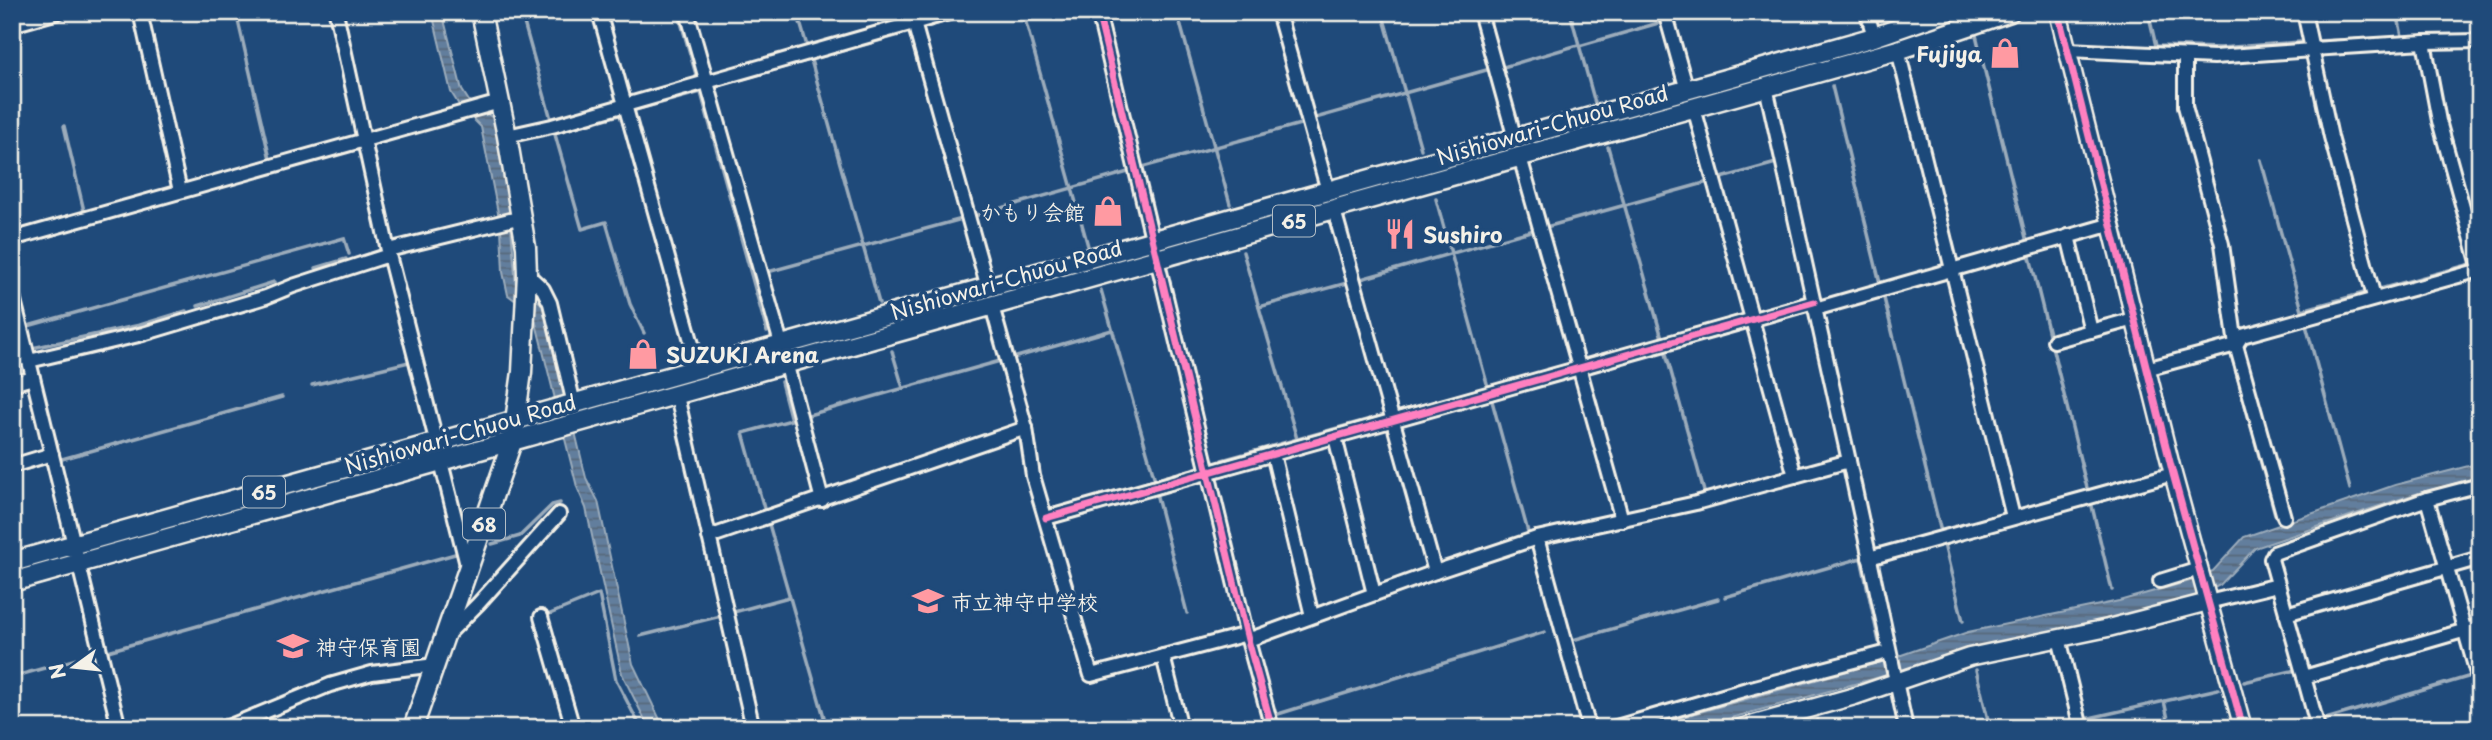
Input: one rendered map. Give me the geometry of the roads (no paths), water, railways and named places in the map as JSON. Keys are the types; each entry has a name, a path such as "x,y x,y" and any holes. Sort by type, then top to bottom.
{"main road":[{"name":"68","path":"413,728 512,442 522,372 527,282 507,136 481,12"},
{"name":"Nishiowari-Chuou Road","path":"12,582 677,396 784,356 990,297 1153,241 1874,37 1946,12"},
{"name":"Nishiowari-Chuou Road","path":"990,297 1157,260 1898,50 2010,12"},
{"name":"Nishiowari-Chuou Road","path":"12,562 699,369 784,356"}],"street":[{"path":"12,25 58,12"},
{"path":"139,12 180,191"},
{"path":"336,12 389,253 437,444"},
{"path":"599,12 699,369"},
{"path":"687,12 822,500"},
{"path":"507,136 706,82 912,18 951,12"},
{"path":"1098,12 1272,728"},
{"path":"1278,12 1328,191"},
{"path":"1479,12 1515,139"},
{"path":"1665,12 1687,90"},
{"path":"1867,12 1874,37"},
{"path":"2058,12 2173,474 2243,728"},
{"path":"2304,12 2331,137 2374,298"},
{"path":"912,18 1026,428 1033,476 1091,675 1248,637 1537,538 1696,503 1849,461"},
{"path":"2068,50 2214,57 2424,42 2480,41"},
{"path":"2146,369 2235,345 2242,336 2480,270 2439,121 2424,42"},
{"path":"1898,50 2013,517"},
{"path":"2185,56 2185,106 2222,244 2235,345 2284,517"},
{"path":"1766,87 1906,728"},
{"path":"12,239 500,102"},
{"path":"1694,108 1795,476"},
{"path":"1520,157 1622,520"},
{"path":"1334,210 1436,572"},
{"path":"12,361 143,334 266,297 389,253 517,218"},
{"path":"1045,518 1752,319 1814,306 2112,224"},
{"path":"2068,236 2091,331"},
{"path":"527,282 543,289 550,303 567,407"},
{"path":"12,292 119,728"},
{"path":"2054,341 2134,319"},
{"path":"12,384 33,378"},
{"path":"677,396 753,728"},
{"path":"709,537 1026,428"},
{"path":"1335,437 1374,594"},
{"path":"12,466 52,454"},
{"path":"1273,454 1312,616"},
{"path":"441,462 468,569"},
{"path":"1869,558 2173,474"},
{"path":"2318,728 2271,559 2274,553 2427,499 2480,485"},
{"path":"2427,499 2480,684"},
{"path":"445,636 478,604 559,514"},
{"path":"1537,538 1589,728"},
{"path":"2286,614 2480,558"},
{"path":"2160,581 2199,569"},
{"path":"1740,728 1969,657 2059,638 2207,598 2278,585"},
{"path":"541,617 573,728"},
{"path":"2304,677 2480,626"},
{"path":"2059,638 2081,728"},
{"path":"1613,728 1747,689 1889,654"},
{"path":"1163,656 1181,728"},
{"path":"226,728 330,685 372,673 435,665"}],"water":[{"path":"432,12 442,12 462,90 469,101 493,118 509,203 516,286 545,306 586,478 598,501 633,664 664,728 649,728 622,674 586,508 577,487 534,315 508,295 503,272 501,228 481,127 459,105 451,92"},
{"path":"2480,463 2480,477 2412,495 2255,548 2220,585 2194,598 2102,621 1967,649 1898,674 1695,728 1642,728 1884,661 1968,632 2119,601 2190,581 2213,571 2244,537 2395,485"}],"waterway":[{"path":"236,12 270,159"},
{"path":"521,12 551,119"},
{"path":"678,12 697,78"},
{"path":"797,12 807,46"},
{"path":"922,28 978,12"},
{"path":"1023,12 1088,246"},
{"path":"1177,12 1230,204"},
{"path":"1382,12 1421,149"},
{"path":"1570,12 1595,103"},
{"path":"1673,18 1693,12"},
{"path":"2148,12 2156,46 2220,48 2300,42"},
{"path":"2397,12 2402,36"},
{"path":"1579,46 1662,22"},
{"path":"714,87 910,32"},
{"path":"2315,41 2480,34"},
{"path":"1976,35 2027,242"},
{"path":"1500,68 1578,45"},
{"path":"811,60 879,303"},
{"path":"1312,119 1490,69"},
{"path":"1832,86 1880,283"},
{"path":"700,89 767,332"},
{"path":"635,110 701,92"},
{"path":"554,133 619,115"},
{"path":"1143,167 1304,123"},
{"path":"64,126 84,211"},
{"path":"554,131 582,229 606,222 630,304 644,333"},
{"path":"1608,147 1662,338"},
{"path":"2261,160 2302,310 2364,293"},
{"path":"1718,179 1776,163 1784,195"},
{"path":"974,216 1128,172"},
{"path":"1546,227 1708,182"},
{"path":"1436,199 1488,387"},
{"path":"764,273 962,219"},
{"path":"2209,219 2216,247 2228,340"},
{"path":"1361,279 1534,230"},
{"path":"28,326 344,238 349,254"},
{"path":"1243,252 1297,439"},
{"path":"2029,253 2088,492"},
{"path":"316,268 346,259"},
{"path":"2380,289 2471,264"},
{"path":"198,306 274,282"},
{"path":"1259,307 1347,283"},
{"path":"1101,290 1155,480 1197,468"},
{"path":"1883,294 1941,532"},
{"path":"1758,311 1807,297 1806,295"},
{"path":"32,348 140,325 186,311"},
{"path":"1586,360 1743,315"},
{"path":"2306,325 2350,489"},
{"path":"1013,358 1112,330"},
{"path":"1665,350 1705,495"},
{"path":"12,353 21,351"},
{"path":"892,351 903,388"},
{"path":"2231,354 2275,514"},
{"path":"805,416 1000,361"},
{"path":"312,385 409,362"},
{"path":"1402,411 1570,364"},
{"path":"765,512 743,433 791,420 781,382"},
{"path":"62,459 282,397"},
{"path":"1492,401 1528,532"},
{"path":"1222,460 1381,416"},
{"path":"12,473 48,463"},
{"path":"1156,493 1187,613"},
{"path":"2091,502 2112,590"},
{"path":"492,544 520,536 552,505 560,503"},
{"path":"769,524 824,717"},
{"path":"1944,544 1963,621"},
{"path":"1532,546 1571,685"},
{"path":"108,651 455,554"},
{"path":"1725,597 1861,558 1879,642"},
{"path":"545,616 599,594 616,680 641,728"},
{"path":"734,612 789,597"},
{"path":"1569,641 1718,599"},
{"path":"640,636 721,616"},
{"path":"1275,715 1545,632"},
{"path":"12,677 95,654"},
{"path":"1976,670 1990,728"},
{"path":"2244,682 2296,670 2297,674"},
{"path":"2319,721 2471,676"},
{"path":"2085,719 2218,689"},
{"path":"2164,701 2170,728"},
{"path":"2086,719 2088,728"},
{"path":"1817,720 1819,728"},
{"path":"1238,728 1261,721"},
{"path":"2044,728 2074,721"}],"place":[{"name":"Fujiya","path":"2005,53"},
{"name":"かもり会館","path":"1108,211"},
{"name":"Sushiro","path":"1400,234"},
{"name":"SUZUKI Arena","path":"643,354"},
{"name":"市立神守中学校","path":"928,601"},
{"name":"神守保育園","path":"293,646"}]}
